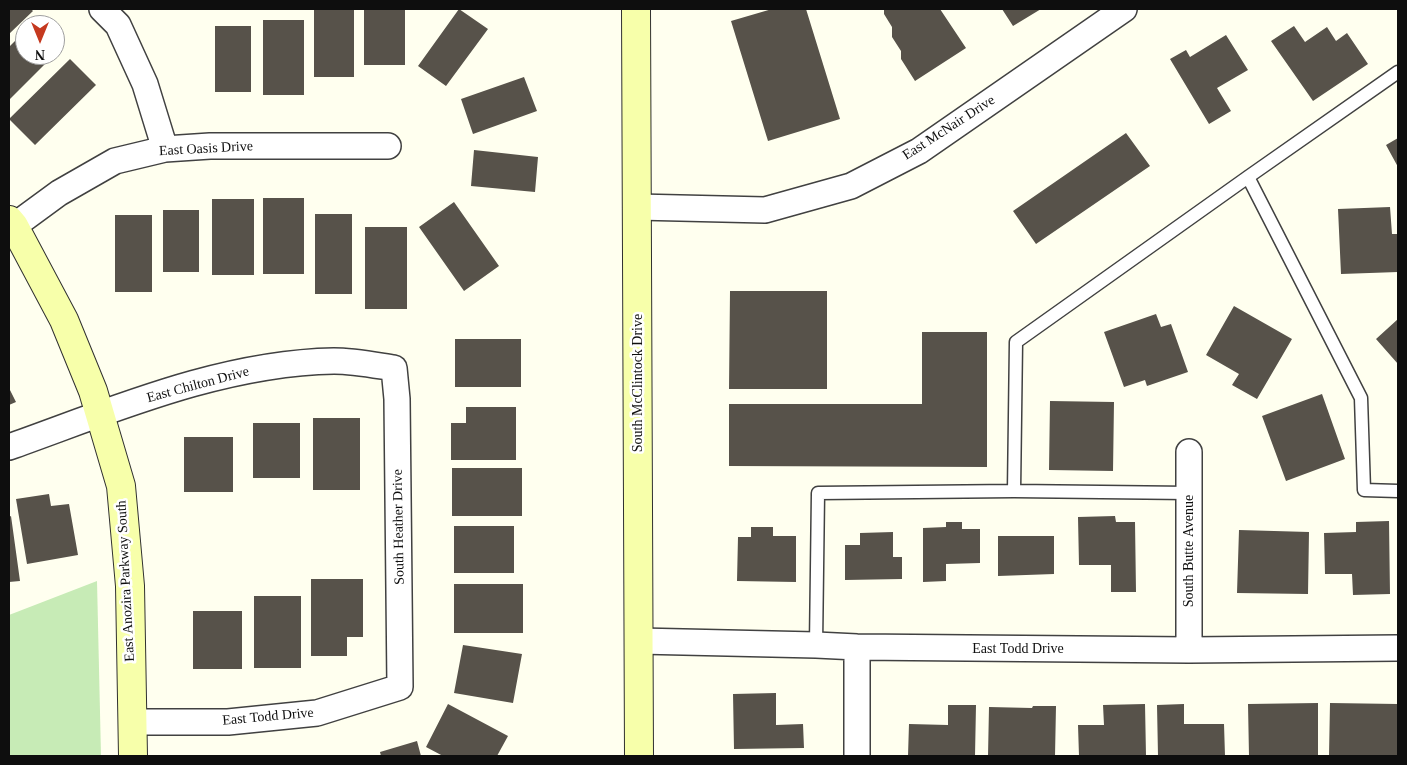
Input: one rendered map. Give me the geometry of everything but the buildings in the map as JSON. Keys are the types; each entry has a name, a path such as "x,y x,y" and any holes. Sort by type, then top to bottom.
{"main road":[{"name":"South McClintock Drive","path":"636,9 639,756"},
{"name":"East Anozira Parkway South","path":"11,223 64,320 93,391 121,486 130,586 133,756"}],"street":[{"path":"102,9 118,25 145,84 165,149"},
{"name":"East McNair Drive","path":"637,207 765,210 851,186 919,151 1124,9"},
{"name":"East Oasis Drive","path":"11,223 58,193 115,161 165,149 210,146 388,146"},
{"name":"East Chilton Drive","path":"9,447 186,385 263,368 335,361 394,368"},
{"name":"South Heather Drive","path":"394,368 397,399 400,687"},
{"name":"South Butte Avenue","path":"1189,452 1189,650"},
{"name":"East Todd Drive","path":"639,641 816,644 857,647 1189,650 1398,648"},
{"path":"857,647 857,756"},
{"name":"East Todd Drive","path":"133,722 228,722 317,713 400,687"}],"lane":[{"path":"1014,491 1016,342 1398,72"},
{"path":"1248,177 1361,398 1364,490 1398,491"},
{"path":"816,644 818,493 1014,491 1189,493"}],"green space":[{"path":"97,581 101,756 9,756 9,615"}]}
